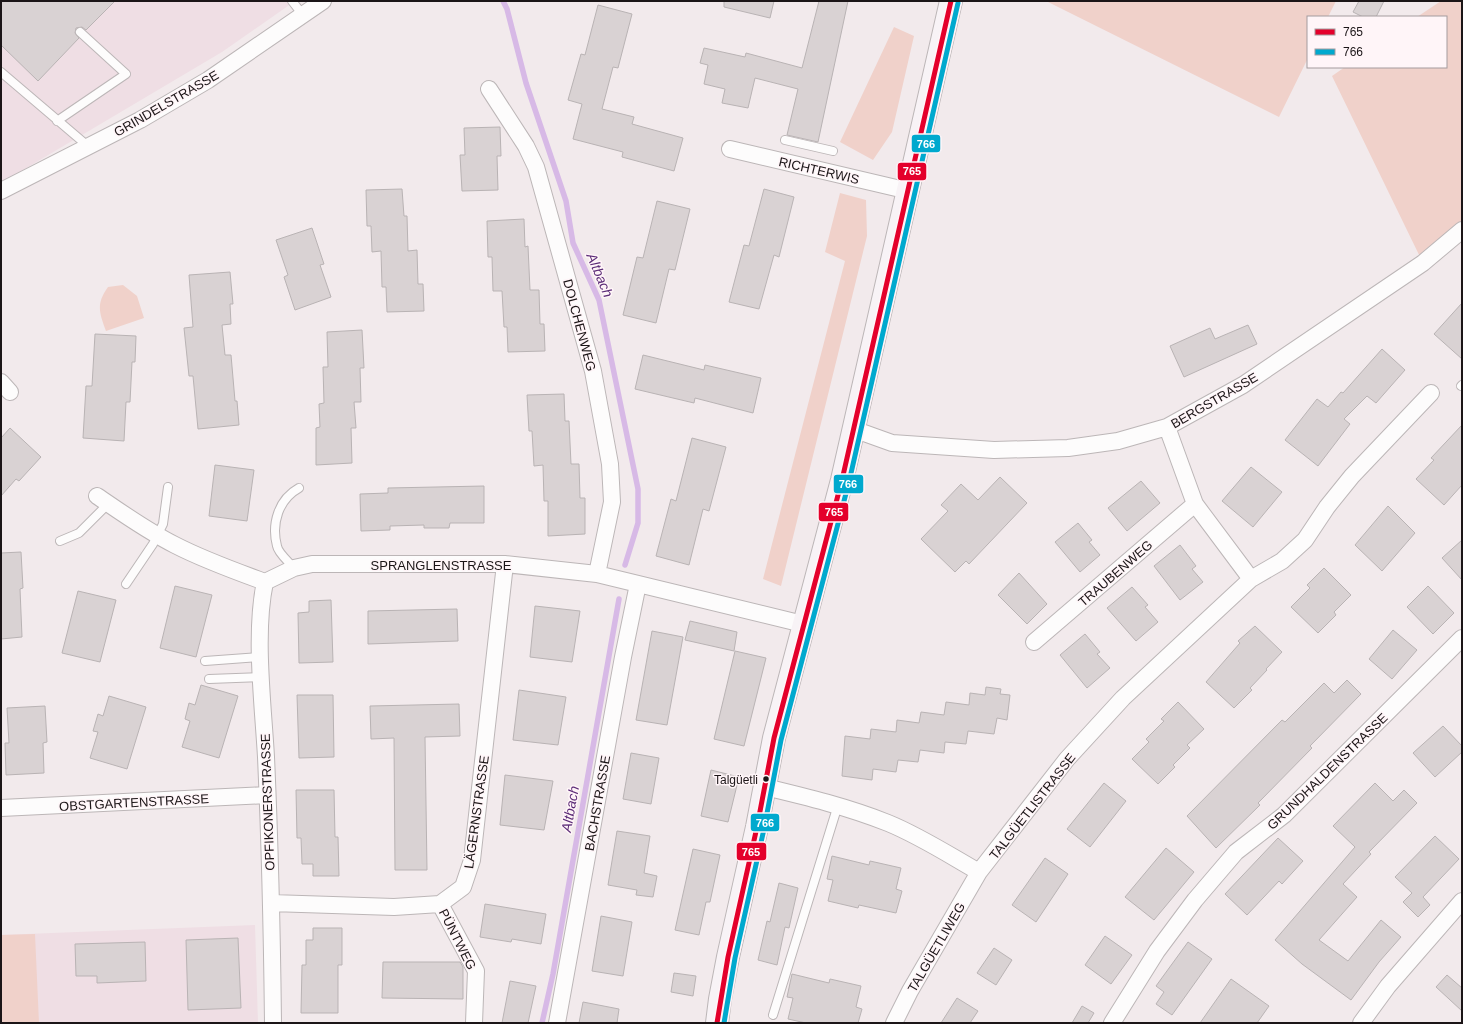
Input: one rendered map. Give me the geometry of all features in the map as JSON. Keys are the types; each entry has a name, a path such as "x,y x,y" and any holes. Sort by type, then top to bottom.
{"main road":[{"path":"718,1023 720,1000 728,958 765,787 774,738 842,480 852,429 909,191 951,1"}],"street":[{"name":"GRINDELSTRASSE","path":"1,191 140,120 208,80 324,1"},
{"name":"DOLCHENWEG","path":"489,90 526,146 536,167 593,371 610,464 612,491 610,514 597,574"},
{"name":"RICHTERWIS","path":"730,149 909,191"},
{"name":"BERGSTRASSE","path":"852,429 892,443 994,450 1068,448 1118,441 1167,427 1243,385 1423,263 1462,230"},
{"name":"TALGÜETLISTRASSE","path":"979,872 1067,760 1123,698 1251,579 1282,561 1305,540 1327,507 1352,476 1431,393"},
{"path":"1167,427 1196,504 1251,579"},
{"path":"102,500 157,536 217,565 266,582"},
{"name":"TRAUBENWEG","path":"1034,642 1196,504"},
{"name":"SPRANGLENSTRASSE","path":"266,582 294,568 312,564 505,564 597,574 727,604 803,624"},
{"name":"LÄGERNSTRASSE","path":"440,904 463,887 472,860 505,564"},
{"name":"OPFIKONERSTRASSE","path":"266,582 261,601 261,657 272,903 273,1023"},
{"name":"BACHSTRASSE","path":"557,1023 623,657 638,584"},
{"name":"GRUNDHALDENSTRASSE","path":"1112,1023 1157,951 1195,900 1236,852 1284,815 1462,638"},
{"path":"765,787 838,805 888,823 917,836 979,872"},
{"name":"OBSTGARTENSTRASSE","path":"1,808 267,795"},
{"name":"TALGÜETLIWEG","path":"894,1023 910,991 979,872"},
{"path":"1361,1023 1388,986 1462,901"},
{"path":"272,903 394,907 440,904"},
{"name":"PÜNTWEG","path":"440,904 476,972 474,1023"}],"lane":[{"path":"292,1 303,15"},
{"path":"58,121 126,74 80,32"},
{"path":"1,72 89,147"},
{"path":"785,140 833,151"},
{"path":"126,584 163,524 168,487"},
{"path":"294,568 277,547 275,524 282,504 289,494 299,488"},
{"path":"60,541 79,533 102,500"},
{"path":"205,661 261,657"},
{"path":"209,679 262,677"},
{"path":"773,1015 838,805"}],"shaded area":[{"path":"1,1 295,1 222,52 1,183"},
{"path":"1046,1 1336,1 1328,16 1307,16 1307,60 1279,117"},
{"path":"1441,1 1462,1 1462,230 1423,263 1332,76 1344,68 1447,68 1447,16 1418,16"},
{"path":"894,27 914,36 892,132 873,160 840,142"},
{"path":"840,193 866,200 867,236 781,586 763,579 845,261 825,252"},
{"path":"123,285 137,296 144,318 106,331 100,313 100,303 108,287"},
{"path":"255,925 258,1023 1,1023 1,935"},
{"path":"35,934 39,1023 1,1023 1,935"}],"building":[{"path":"1,1 115,1 86,30 82,27 76,28 75,33 79,38 38,81 1,45"},
{"path":"724,1 774,1 770,18 724,7"},
{"path":"819,1 848,1 818,142 787,135 798,89 755,78 748,108 722,103 725,89 704,84 708,65 700,63 704,48 745,57 746,53 802,68"},
{"path":"1359,1 1384,1 1376,16 1361,16 1353,12"},
{"path":"598,5 632,14 618,68 613,67 602,109 634,117 632,124 683,138 674,171 622,157 623,152 573,139 582,104 568,100 581,54 585,55"},
{"path":"500,127 501,156 497,156 498,190 462,191 460,155 465,155 464,128"},
{"path":"402,189 404,216 407,216 408,251 417,250 418,284 423,284 424,311 387,312 386,287 382,287 381,251 372,252 371,226 367,226 366,190"},
{"path":"764,189 794,197 779,257 774,255 759,309 729,302 744,245 749,246"},
{"path":"657,201 690,209 675,270 669,269 656,323 623,315 637,257 643,258"},
{"path":"524,219 525,247 528,246 530,290 539,290 540,324 544,324 545,351 508,352 507,327 504,327 502,291 493,291 492,257 488,257 487,221"},
{"path":"312,228 324,264 320,265 331,297 295,310 284,277 288,275 276,240"},
{"path":"230,272 233,304 230,304 231,324 222,325 225,355 231,355 235,401 237,401 239,425 198,429 193,376 189,376 184,328 193,327 189,275"},
{"path":"1462,303 1462,359 1434,334"},
{"path":"1248,325 1257,344 1184,377 1170,346 1210,328 1215,339"},
{"path":"362,330 364,368 360,368 361,402 354,402 356,428 351,428 352,463 316,465 316,428 320,427 319,404 324,403 323,367 328,367 327,332"},
{"path":"95,334 136,336 135,362 132,362 130,402 126,402 124,441 83,438 86,386 92,386"},
{"path":"1382,349 1405,370 1376,403 1367,396 1344,419 1350,424 1318,466 1285,440 1317,399 1328,407 1341,392 1343,393"},
{"path":"643,355 704,370 705,365 761,378 753,413 695,398 694,403 635,389"},
{"path":"564,394 565,421 569,421 571,464 579,464 580,498 585,498 585,534 548,536 548,501 544,501 543,465 534,466 532,431 529,431 527,395"},
{"path":"1462,425 1462,485 1444,505 1416,479 1434,460 1431,458"},
{"path":"10,428 41,457 19,481 16,479 1,496 1,438"},
{"path":"692,438 726,447 709,511 703,509 689,565 656,556 671,499 676,501"},
{"path":"215,465 254,470 247,521 209,516"},
{"path":"1251,467 1282,492 1253,527 1222,501"},
{"path":"1000,477 1027,503 969,564 966,561 955,572 921,539 948,511 941,505 961,484 978,500"},
{"path":"1141,481 1160,503 1127,531 1108,508"},
{"path":"484,486 484,523 450,523 449,528 424,528 424,525 390,526 390,530 361,531 360,494 388,493 388,488"},
{"path":"1388,506 1415,533 1382,571 1355,545"},
{"path":"1078,523 1092,540 1089,542 1100,555 1080,572 1055,542"},
{"path":"1462,540 1462,580 1442,558"},
{"path":"1180,545 1196,566 1192,569 1203,582 1180,600 1154,566"},
{"path":"21,552 23,588 20,589 22,637 1,639 1,553"},
{"path":"1324,568 1351,595 1334,612 1336,615 1318,633 1291,607 1310,588 1307,585"},
{"path":"1019,573 1047,604 1027,624 998,595"},
{"path":"175,586 212,595 196,657 160,648"},
{"path":"1428,586 1454,613 1433,634 1407,607"},
{"path":"1132,587 1148,605 1145,607 1158,622 1136,641 1107,608"},
{"path":"78,591 116,600 100,662 62,653"},
{"path":"331,600 333,662 299,663 298,613 309,612 309,601"},
{"path":"535,606 580,611 572,662 530,657"},
{"path":"457,609 458,641 368,644 368,611"},
{"path":"690,621 737,632 734,651 685,640"},
{"path":"1255,626 1282,652 1250,688 1252,690 1234,708 1206,682 1240,643 1238,641"},
{"path":"1393,630 1417,650 1392,679 1369,659"},
{"path":"652,631 683,637 667,725 636,720"},
{"path":"1085,634 1100,652 1097,654 1110,668 1087,688 1060,655"},
{"path":"735,651 766,658 744,746 714,739"},
{"path":"1347,680 1361,694 1310,746 1312,748 1258,803 1260,805 1216,848 1187,816 1282,720 1285,722 1324,683 1334,693"},
{"path":"201,685 238,696 219,758 182,747 190,721 185,719 189,703 195,705"},
{"path":"986,687 1001,689 1000,694 1010,695 1007,720 997,718 994,734 968,731 966,744 945,742 944,753 920,750 918,762 898,760 896,772 873,769 872,780 842,776 845,736 870,739 871,729 896,732 897,720 919,723 921,712 944,715 946,702 969,705 970,693 985,695"},
{"path":"519,690 566,697 558,745 513,740"},
{"path":"297,695 333,695 334,757 299,758"},
{"path":"109,696 146,707 127,769 90,758 98,732 93,731 98,714 103,716"},
{"path":"1178,702 1204,729 1187,745 1190,748 1173,765 1175,767 1158,784 1132,759 1149,742 1146,739 1164,721 1161,719"},
{"path":"459,704 460,736 425,737 427,870 395,870 394,738 371,739 370,706"},
{"path":"45,706 47,742 43,743 44,773 6,775 5,743 9,743 7,708"},
{"path":"1443,726 1462,746 1462,752 1435,777 1413,753"},
{"path":"631,753 659,758 651,804 623,799"},
{"path":"711,770 739,777 728,822 701,816"},
{"path":"505,775 553,781 544,830 500,825"},
{"path":"1104,783 1126,801 1090,847 1067,829"},
{"path":"1375,783 1393,801 1404,790 1417,803 1369,852 1371,854 1343,884 1357,897 1319,940 1348,961 1381,920 1401,937 1379,962 1351,1000 1302,964 1275,940 1355,847 1333,826"},
{"path":"296,790 334,790 335,837 338,837 339,876 313,876 313,864 302,864 301,838 297,838"},
{"path":"617,831 650,836 644,873 657,876 653,897 636,895 637,890 608,885"},
{"path":"1435,836 1459,859 1423,897 1430,905 1418,917 1403,902 1412,893 1395,877"},
{"path":"1278,838 1303,861 1282,884 1279,881 1247,915 1225,894"},
{"path":"1166,848 1194,872 1154,920 1125,897"},
{"path":"693,849 720,855 710,902 706,902 699,935 675,930"},
{"path":"832,856 869,865 870,861 901,868 896,889 902,891 896,913 859,905 858,908 828,901 833,880 827,879"},
{"path":"1045,858 1068,874 1036,922 1012,905"},
{"path":"779,883 798,888 789,928 785,927 777,965 758,960 767,921 770,922"},
{"path":"485,904 546,914 541,944 512,939 511,942 480,937"},
{"path":"601,916 632,922 623,976 592,971"},
{"path":"313,928 342,928 342,965 338,965 338,1013 301,1013 302,965 306,965 306,940 313,940"},
{"path":"1105,936 1132,955 1111,984 1085,965"},
{"path":"238,938 241,1008 188,1010 186,940"},
{"path":"145,942 146,981 97,983 97,976 76,976 75,944"},
{"path":"1188,942 1212,959 1172,1015 1156,1004 1164,992 1156,986"},
{"path":"994,948 1012,960 996,985 977,973"},
{"path":"383,962 460,962 463,967 463,999 382,998"},
{"path":"674,973 696,976 693,996 671,992"},
{"path":"792,974 829,983 830,979 861,986 856,1007 862,1009 858,1023 806,1023 788,1019 793,998 787,997"},
{"path":"1447,975 1462,988 1462,1011 1436,987"},
{"path":"1231,979 1269,1006 1257,1023 1200,1023"},
{"path":"510,981 536,986 528,1023 502,1023"},
{"path":"957,998 978,1011 970,1023 941,1023"},
{"path":"583,1002 619,1009 617,1023 579,1023"},
{"path":"1082,1006 1094,1013 1088,1023 1072,1023"}],"waterway":[{"name":"Altbach","path":"503,1 507,9 526,83 566,201 573,243 599,300 638,489 638,523 625,565"},
{"name":"Altbach","path":"542,1023 553,974 619,599"}],"transit line":[{"name":"765","path":"717,1023 728,957 757,827 774,738 842,480 951,1"},
{"name":"766","path":"724,1023 735,958 764,829 781,740 849,482 958,3"}],"place":[{"name":"Talgüetli","path":"766,779"}]}
